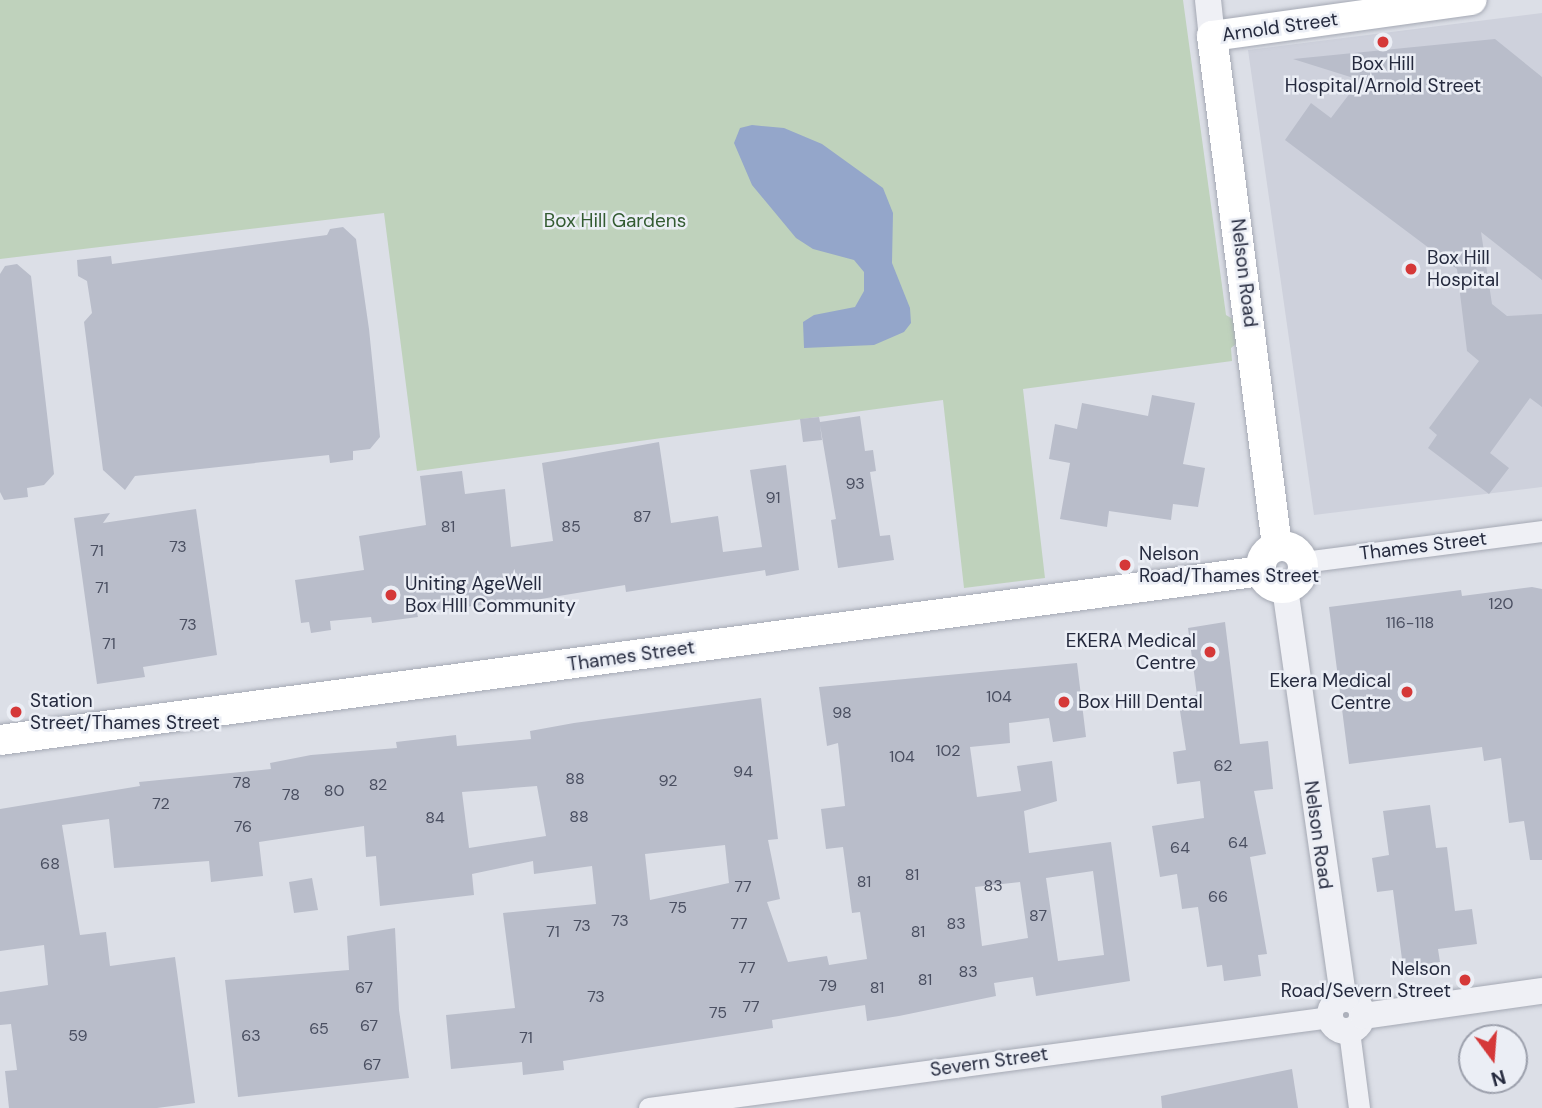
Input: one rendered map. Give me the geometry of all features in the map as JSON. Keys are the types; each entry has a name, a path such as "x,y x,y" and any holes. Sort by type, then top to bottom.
{"main road":[{"name":"Arnold Street","path":"1212,36 1472,0"},
{"name":"Nelson Road","path":"1212,36 1277,546"},
{"path":"1277,546 1293,548 1303,562 1298,582 1273,579 1266,553 1277,546"},
{"name":"Thames Street","path":"0,740 1273,579"}],"street":[{"name":"Nelson Road","path":"1208,0 1212,36"},
{"name":"Thames Street","path":"1303,562 1542,531"},
{"name":"Nelson Road","path":"1273,579 1359,1108"},
{"name":"Severn Street","path":"649,1108 1542,991"}],"shaded area":[{"name":"Box Hill Hospital","path":"1542,13 1542,487 1314,515 1248,50"}],"green space":[{"name":"Box Hill Gardens","path":"0,0 1183,0 1226,315 1238,322 1241,340 1231,348 1232,361 1023,389 1045,578 964,588 943,400 417,471 384,213 0,259"}],"water":[{"path":"752,125 784,128 822,144 883,188 893,213 892,263 910,308 911,323 904,332 874,345 804,348 803,322 814,315 855,307 864,291 864,272 854,260 813,249 796,238 752,185 734,143 740,128"}],"building":[{"path":"1495,39 1542,77 1542,280 1481,232 1492,304 1507,316 1542,314 1542,407 1530,398 1490,453 1509,468 1489,494 1428,448 1437,435 1429,428 1479,361 1467,351 1457,269 1285,140 1311,103 1331,118 1360,80 1293,59"},
{"path":"343,227 356,239 380,437 370,449 353,451 353,460 330,463 329,455 135,476 125,490 103,470 84,322 92,313 87,281 78,276 77,260 111,256 112,264 327,235 330,229"},
{"path":"17,264 31,276 54,474 44,485 27,488 28,497 4,500 0,492 0,274 5,266"},
{"path":"1152,395 1195,403 1183,464 1205,468 1198,507 1173,504 1171,520 1109,511 1107,527 1060,519 1070,463 1049,459 1055,424 1077,429 1082,403 1148,416"},
{"path":"860,416 865,451 873,450 876,471 870,472 880,536 890,535 894,560 838,568 831,520 836,519 820,425 822,440 803,442 800,419 819,417 820,422"},
{"path":"659,442 671,523 718,516 723,552 762,547 750,470 786,465 799,570 766,576 765,570 626,592 625,585 505,605 505,602 417,613 418,617 372,623 371,617 330,621 331,630 311,633 309,622 301,623 295,580 364,570 359,536 426,525 420,476 462,471 465,494 505,489 511,547 553,541 542,463"},
{"path":"196,509 217,655 143,667 145,677 97,684 74,518 110,513 103,523"},
{"path":"1532,587 1542,589 1542,860 1530,860 1524,821 1509,823 1501,758 1484,761 1482,747 1349,764 1329,607 1461,590 1462,596"},
{"path":"1225,622 1240,744 1268,741 1273,789 1254,791 1266,854 1250,857 1267,954 1258,955 1261,976 1224,981 1222,965 1207,967 1198,907 1182,909 1177,874 1160,877 1152,826 1204,818 1200,781 1177,784 1173,752 1186,750 1178,698 1197,695 1188,628"},
{"path":"1077,663 1086,737 1053,742 1049,718 1009,723 1010,743 970,747 977,797 1021,791 1017,766 1052,761 1057,801 1024,811 1029,853 1111,842 1130,981 1036,996 1033,977 994,983 996,996 899,1016 867,1021 865,1005 772,1020 773,1028 563,1061 564,1070 523,1075 522,1062 451,1069 446,1015 515,1008 503,913 596,904 592,866 534,874 533,861 472,874 474,895 380,906 376,856 366,857 364,826 259,842 263,876 211,882 209,861 114,868 109,819 62,825 80,935 106,932 110,966 175,957 195,1103 157,1108 9,1108 5,1071 17,1070 11,1024 0,1025 0,992 48,985 44,945 0,951 0,809 140,786 139,782 271,769 270,763 311,755 397,748 396,742 456,735 457,746 531,739 530,731 574,723 761,698 778,839 768,840 780,899 767,902 788,962 827,956 829,965 867,959 860,912 852,913 843,847 826,849 821,809 845,806 838,743 827,746 819,687","holes":["537,786 546,836 469,848 462,792","725,845 729,883 650,900 645,854","1093,871 1104,955 1058,961 1046,878","1020,882 1028,938 982,946 975,887"]},
{"path":"1430,805 1436,848 1447,847 1455,911 1472,909 1477,944 1438,949 1440,962 1403,967 1393,890 1377,892 1372,858 1389,855 1383,811"},
{"path":"312,878 318,910 294,913 289,882"},
{"path":"395,928 399,1010 409,1078 238,1097 225,980 349,970 347,936"},
{"path":"1292,1069 1298,1108 1162,1108 1161,1096"}],"place":[{"name":"Box Hill Hospital/Arnold Street","path":"1383,42"},
{"name":"Box Hill Hospital","path":"1411,269"},
{"name":"Nelson Road/Thames Street","path":"1125,565"},
{"name":"Uniting AgeWell Box HIll Community","path":"391,595"},
{"name":"EKERA Medical Centre","path":"1210,652"},
{"name":"Ekera Medical Centre","path":"1407,692"},
{"name":"Box Hill Dental","path":"1064,702"},
{"name":"Station Street/Thames Street","path":"16,712"},
{"name":"Nelson Road/Severn Street","path":"1465,980"}]}
